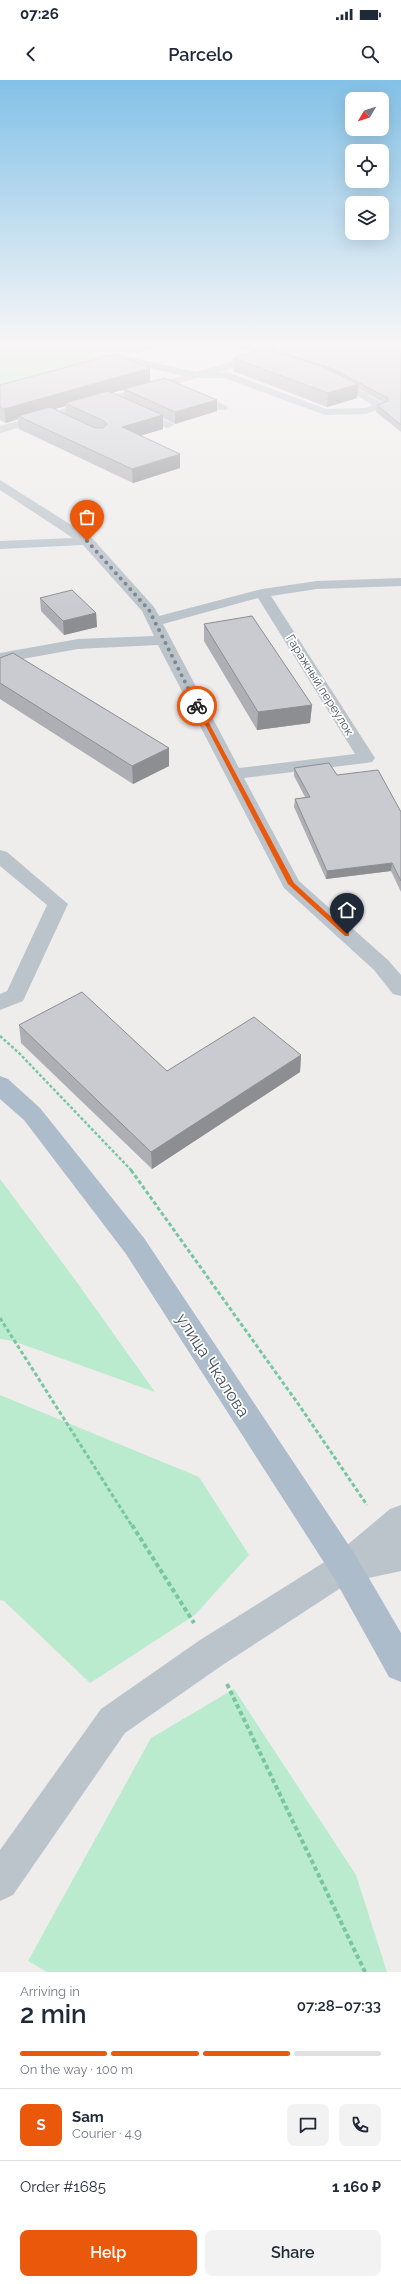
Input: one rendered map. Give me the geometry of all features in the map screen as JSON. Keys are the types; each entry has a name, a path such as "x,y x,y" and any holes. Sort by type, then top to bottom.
{"main road":[{"name":"улица Чкалова","path":"0,1085 32,1114 135,1246 345,1567 401,1665"}],"street":[{"path":"0,484 87,541 149,610 163,640 291,884 381,964 401,989"},
{"path":"0,545 87,541"},
{"path":"155,622 262,593 317,585 401,582"},
{"name":"Гаражный переулок","path":"233,774 366,758 262,593"},
{"path":"0,658 78,644 163,640"},
{"path":"0,856 58,904 15,996 0,1003"},
{"path":"0,1882 112,1721 212,1652 396,1536"}],"path":[{"path":"0,1036 19,1053 128,1166 299,1405 396,1536"}],"green space":[{"path":"0,1179 76,1281 155,1392 13,1341 0,1339"},
{"path":"0,1395 199,1477 249,1555 195,1615 90,1683 4,1601 0,1600"},
{"path":"234,1689 356,1875 387,1972 47,1972 28,1961 151,1738"}],"building":[{"path":"51,431 131,431 180,454 132,469"},
{"path":"72,590 96,613 63,621 40,598"},
{"path":"252,616 312,705 258,712 204,624"},
{"path":"13,653 169,748 132,766 0,683 0,658"},
{"path":"329,763 337,775 378,770 401,812 401,881 392,863 327,871 295,799 310,797 294,768"},
{"path":"82,992 167,1071 254,1017 301,1055 151,1152 19,1025"}],"way so far":[{"path":"87,541 149,610 197,706"}],"route":[{"path":"197,706 291,884 347,934"}]}
